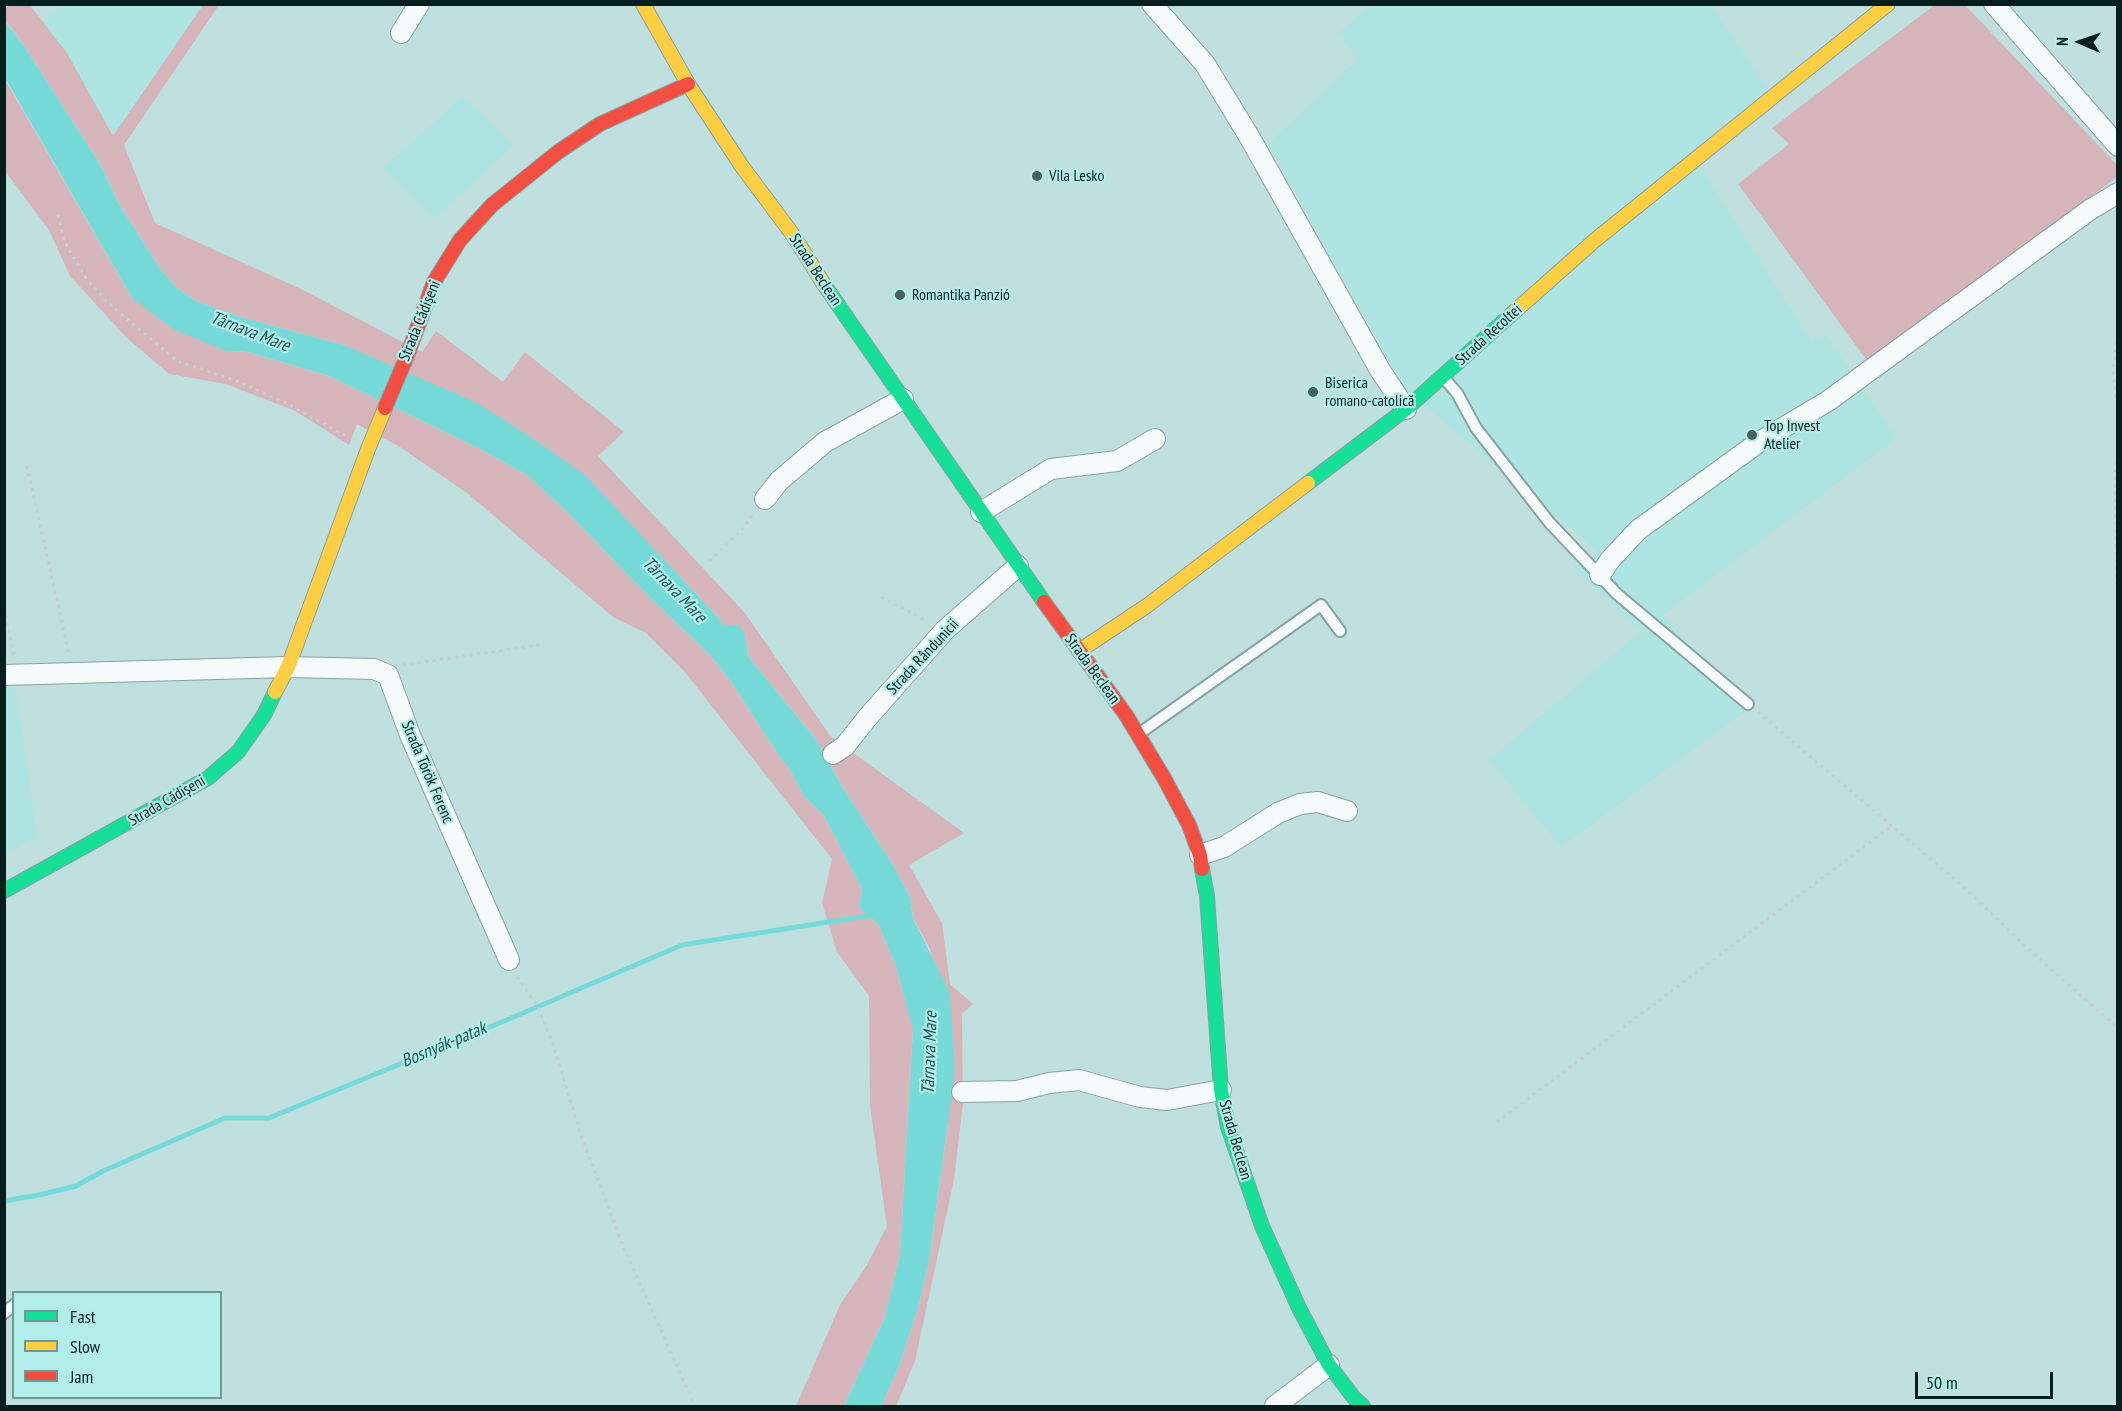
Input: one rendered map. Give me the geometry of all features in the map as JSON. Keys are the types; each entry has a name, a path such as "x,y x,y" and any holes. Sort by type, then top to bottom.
{"main road":[{"name":"Strada Beclean","path":"643,4 688,84 741,165 793,235 819,278 1018,566 1126,716 1189,825 1200,855 1207,896 1221,1090 1228,1127 1262,1226 1299,1308 1329,1365 1363,1407"},
{"name":"Strada Recoltei","path":"1079,651 1148,605 1406,409 1594,241 1888,4"},
{"name":"Strada Cădișeni","path":"4,891 187,791 208,778 238,752 264,715 288,667 368,449 438,274 460,240 492,205 558,152 600,124 688,84"}],"street":[{"path":"401,33 419,4"},
{"path":"1152,4 1205,64 1250,138 1380,370 1406,409"},
{"path":"1994,4 2118,146"},
{"path":"1600,575 1610,560 1638,530 1759,442 1828,401 2091,209 2118,193"},
{"path":"765,499 779,481 825,442 903,399"},
{"path":"981,512 1051,469 1117,460 1155,439"},
{"name":"Strada Rândunicii","path":"833,754 845,746 945,630 1018,566"},
{"path":"11,674 288,667 374,669"},
{"name":"Strada Török Ferenc","path":"374,669 388,675 410,735 509,960"},
{"path":"1200,855 1224,848 1278,813 1300,804 1318,802 1347,811"},
{"path":"962,1092 1017,1091 1049,1083 1079,1080 1140,1096 1167,1100 1221,1090"},
{"path":"1275,1407 1329,1365"}],"lane":[{"path":"1443,377 1457,393 1476,428 1549,522 1617,594 1748,704"},
{"path":"1137,735 1321,605 1340,631"}],"path":[{"path":"57,215 64,241 87,280 106,302 177,361 234,380 274,398 319,420 368,449"},
{"path":"2118,327 2113,371 2118,413"},
{"path":"2118,447 2115,475 2118,656"},
{"path":"27,466 73,673"},
{"path":"709,561 741,531 765,499"},
{"path":"881,597 945,630"},
{"path":"4,608 11,674"},
{"path":"374,669 539,645"},
{"path":"1748,704 1893,825 2118,1028"},
{"path":"1497,1122 1893,825"},
{"path":"509,960 521,985 538,1007 552,1041 580,1132 623,1246 695,1407"}],"shaded area":[{"path":"1936,4 1965,5 2118,166 2117,177 1934,316 1868,362 1738,184 1789,144 1772,128"},
{"path":"4,5 30,5 67,53 113,136 203,5 219,5 124,145 155,223 299,288 422,352 436,331 503,382 525,352 624,432 598,456 745,613 831,737 964,833 909,865 942,923 950,984 973,1004 962,1014 963,1103 954,1179 915,1361 896,1406 882,1406 900,1363 918,1308 929,1261 948,1123 930,949 913,918 910,897 893,865 840,783 817,741 748,656 745,635 725,625 584,475 344,345 244,318 198,302 178,289 159,267 119,204 100,164 5,20"},
{"path":"61,5 203,5 113,136 67,53 42,22"},
{"path":"1371,5 1711,5 1768,88 1691,152 1811,341 1826,335 1897,438 1663,615 1747,710 1561,847 1489,760 1641,631 1574,568 1599,552 1405,389 1268,144 1357,60 1339,32"},
{"path":"4,78 132,298 226,351 248,352 329,376 478,448 527,475 710,655 732,683 790,770 803,795 824,816 862,889 859,907 878,924 896,966 913,1029 900,1254 885,1317 844,1406 796,1406 840,1305 867,1265 887,1226 870,1106 869,996 837,952 822,903 832,859 684,671 646,633 613,617 467,493 400,447 357,424 349,445 295,411 226,384 169,374 127,338 70,276 49,230 5,171"},
{"path":"463,96 513,145 435,219 383,168"},
{"path":"5,687 15,687 37,837 5,854"}],"water":[{"name":"Târnava Mare","path":"4,20 26,49 100,164 119,204 159,267 178,289 198,302 244,318 344,345 475,402 525,433 585,475 725,625 739,625 745,635 748,656 817,741 910,897 913,918 950,994 955,1071 929,1261 918,1308 900,1363 882,1406 844,1406 885,1317 900,1254 913,1030 896,966 878,924 859,907 862,889 824,816 803,795 790,770 732,683 710,655 527,475 478,448 329,376 248,352 226,351 173,329 132,298 5,78"}],"waterway":[{"name":"Bosnyák-patak","path":"4,1201 76,1186 103,1171 225,1118 269,1118 682,945 873,915"}],"traffic: fast":[{"path":"825,286 1044,602"},
{"path":"1308,483 1406,409 1514,312"},
{"path":"4,891 208,778 238,752 264,715 275,692"},
{"path":"1202,869 1207,896 1221,1090 1228,1127 1262,1226 1299,1308 1329,1365 1354,1398 1363,1406"}],"traffic: slow":[{"path":"643,4 688,84 741,165 793,235 825,286"},
{"path":"1514,312 1594,241 1888,4"},
{"path":"275,692 288,667 385,408"},
{"path":"1079,651 1148,605 1308,483"}],"traffic: jam":[{"path":"385,408 434,282 460,240 492,205 558,152 600,124 688,84"},
{"path":"1044,602 1126,715 1164,778 1189,825 1200,855 1202,869"}],"place":[{"name":"Vila Lesko","path":"1037,176"},
{"name":"Romantika Panzió","path":"900,295"},
{"name":"Biserica romano-catolică","path":"1313,392"},
{"name":"Top Invest Atelier","path":"1752,435"}]}
